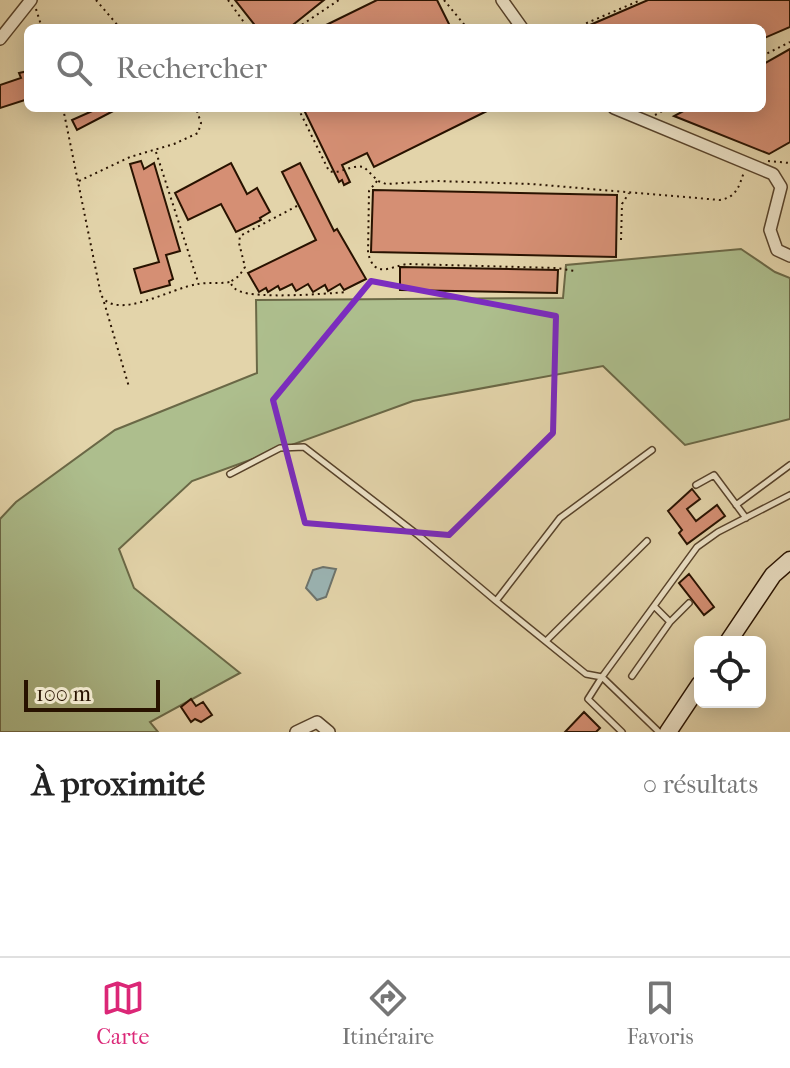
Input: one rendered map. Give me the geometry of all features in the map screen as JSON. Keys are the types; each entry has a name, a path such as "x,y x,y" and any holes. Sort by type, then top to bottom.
{"main road":[{"path":"732,636 773,575 790,560"},
{"path":"668,732 694,693"}],"street":[{"path":"502,0 519,24"},
{"path":"0,39 30,1"},
{"path":"624,112 773,174 781,187 770,230 777,250 790,256"},
{"path":"296,732 317,722 329,732"}],"lane":[{"path":"230,474 280,448 304,447 418,535 586,674 602,677 659,732"},
{"path":"496,601 560,518 652,450"},
{"path":"736,505 790,465"},
{"path":"696,485 714,475 746,518"},
{"path":"622,732 588,699 602,677 697,547 790,495"},
{"path":"546,641 647,541"},
{"path":"632,676 670,622 689,603"},
{"path":"654,606 670,622"}],"path":[{"path":"96,0 117,24"},
{"path":"228,0 245,24"},
{"path":"303,24 339,0"},
{"path":"444,0 464,24"},
{"path":"584,24 641,0"},
{"path":"30,1 41,24"},
{"path":"766,54 790,42"},
{"path":"64,112 104,301 129,387"},
{"path":"77,181 198,133 201,123 197,112"},
{"path":"300,112 329,171 357,166 386,184 437,181 532,184 727,199 737,192 747,163"},
{"path":"649,122 661,112"},
{"path":"155,151 199,284"},
{"path":"378,181 369,191 368,253 379,269 385,271 407,264 575,271"},
{"path":"621,240 622,204 630,192"},
{"path":"104,301 109,305 123,306 199,284 230,282 245,267 240,236 297,206"},
{"path":"230,282 239,291 250,293 346,292"}],"highlighted area":[{"path":"371,281 556,316 553,433 449,535 305,523 273,400"}],"green space":[{"path":"741,249 775,272 790,278 790,419 685,445 603,366 413,401 192,481 119,549 134,588 240,673 150,722 158,732 0,732 0,519 16,502 115,430 257,373 256,300 563,298 566,265"}],"water":[{"path":"323,567 336,569 326,597 317,600 306,588 313,570"}],"building":[{"path":"235,0 324,0 294,24 254,24"},
{"path":"377,0 437,0 449,24 328,24"},
{"path":"648,0 790,0 790,27 766,37 766,24 592,24"},
{"path":"790,49 790,142 769,154 674,116 682,112 766,112 766,63"},
{"path":"24,72 24,100 0,108 0,85 21,78 19,73"},
{"path":"90,112 111,112 77,130 72,120"},
{"path":"305,112 485,112 374,167 367,153 342,165 350,182 344,185 342,180 339,182"},
{"path":"141,161 144,169 154,163 180,251 166,255 173,279 169,281 170,285 141,293 134,269 159,262 130,164"},
{"path":"231,163 247,194 257,188 270,212 236,232 221,204 188,220 175,193"},
{"path":"300,163 334,231 337,229 366,279 344,290 340,284 328,291 325,285 313,292 308,284 296,291 292,284 280,290 278,286 268,292 266,288 259,292 248,273 316,240 282,172"},
{"path":"373,190 617,195 616,257 371,252"},
{"path":"400,267 558,270 557,293 400,290"},
{"path":"692,489 700,499 687,509 696,521 717,505 725,516 687,544 679,533 682,530 668,511"},
{"path":"689,574 714,607 704,615 679,583"},
{"path":"191,699 196,706 203,702 212,715 201,722 195,719 191,722 181,707"},
{"path":"584,712 600,728 596,732 565,732"}]}
